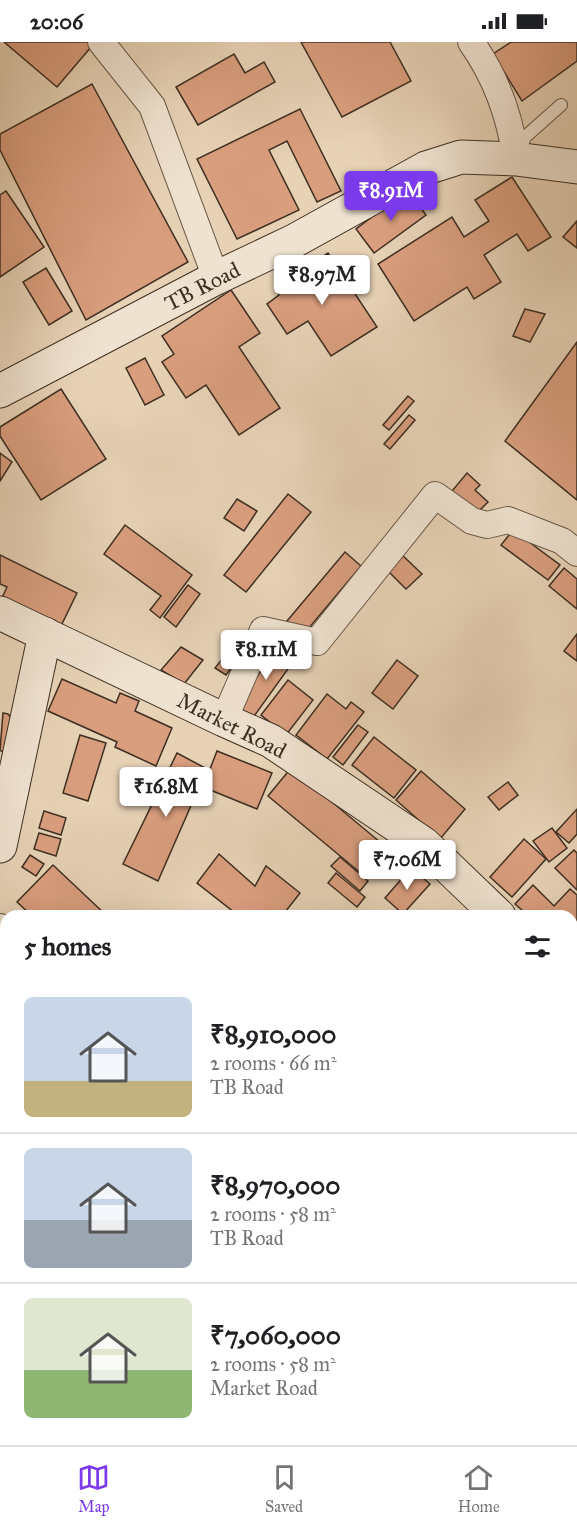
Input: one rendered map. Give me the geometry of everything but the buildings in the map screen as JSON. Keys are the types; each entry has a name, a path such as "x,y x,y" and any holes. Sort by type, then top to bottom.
{"main road":[{"name":"TB Road","path":"0,392 216,278 294,242 426,168 441,162 461,157 516,159 577,167"},
{"name":"Market Road","path":"0,613 271,741 424,843 493,910"},
{"path":"0,846 45,634"}],"street":[{"path":"102,42 152,106 216,278"},
{"path":"471,42 485,62 502,100 512,130 516,159"},
{"path":"224,720 263,630 317,642 435,495 472,520 487,525 508,520 562,541 577,553"}],"lane":[{"path":"516,159 525,137 561,105"}]}
